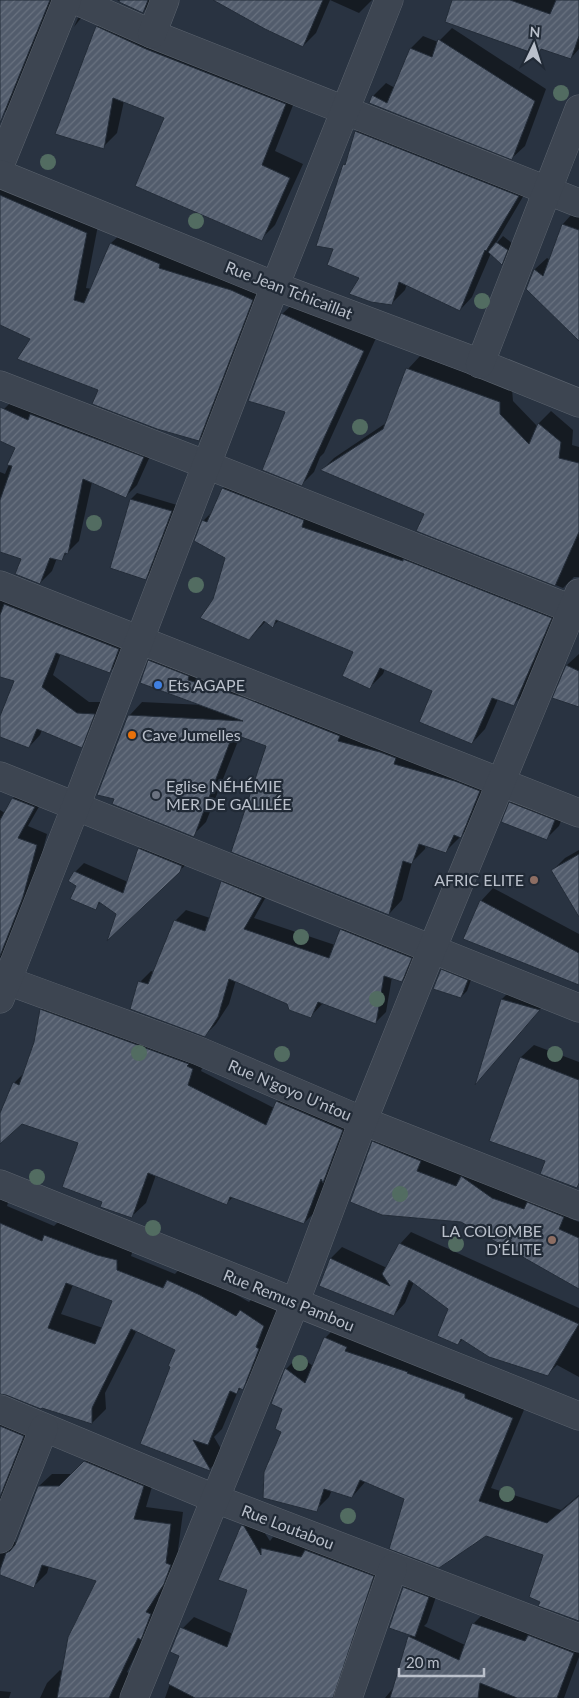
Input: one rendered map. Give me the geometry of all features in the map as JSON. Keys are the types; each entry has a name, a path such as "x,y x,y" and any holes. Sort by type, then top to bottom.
{"street":[{"path":"0,165 67,0"},
{"path":"75,0 152,34 579,203"},
{"path":"152,34 165,0"},
{"path":"2,986 76,806 275,286 389,0"},
{"path":"480,364 579,109"},
{"name":"Rue Jean Tchicaillat","path":"0,174 275,286 579,403"},
{"path":"0,385 577,605 432,949 363,1121 295,1303 134,1698"},
{"path":"0,585 579,813"},
{"path":"0,776 579,1008"},
{"name":"Rue N'goyo U'ntou","path":"2,986 199,1050 363,1121 579,1206"},
{"name":"Rue Remus Pambou","path":"0,1184 579,1416"},
{"name":"Rue Loutabou","path":"0,1409 216,1499 579,1638"},
{"path":"0,1539 44,1428"},
{"path":"348,1698 394,1568"}],"building":[{"path":"0,0 50,0 0,123"},
{"path":"120,0 148,0 143,13 119,2"},
{"path":"213,0 323,0 303,47 265,29"},
{"path":"452,0 510,0 550,14 556,0 579,0 579,36 571,59 541,49 538,55 445,22"},
{"path":"96,26 146,49 286,104 262,165 290,178 262,241 135,186 164,118 113,98 104,149 55,134"},
{"path":"438,39 535,101 512,160 369,103 372,95 387,103 410,48 432,57"},
{"path":"355,131 519,196 485,250 460,311 399,282 392,305 371,302 349,294 359,278 327,265 333,249 316,246"},
{"path":"0,195 87,233 74,300 84,303 110,243 160,264 159,268 231,290 253,300 199,441 157,429 92,404 98,390 17,359 30,339 0,325"},
{"path":"562,224 579,230 579,341 526,289 534,269 543,276"},
{"path":"496,242 508,250 502,265 488,252"},
{"path":"281,313 364,351 302,486 262,470 285,412 248,401"},
{"path":"406,368 500,402 500,414 529,444 538,423 561,442 559,458 579,463 579,532 555,586 416,531 424,514 320,470 383,429"},
{"path":"0,407 28,420 30,414 144,457 126,498 83,479 68,554 65,553 62,561 50,558 40,584 15,574 21,559 0,552 0,500 12,466 7,465 15,448 0,441"},
{"path":"222,488 304,520 302,527 403,561 403,559 552,618 514,706 492,698 472,744 419,722 432,691 380,668 370,689 342,676 353,652 276,620 273,628 264,621 249,640 200,618 213,599 225,558 194,541 202,520 207,522"},
{"path":"130,499 172,511 146,580 110,568"},
{"path":"4,604 119,649 110,673 56,653 42,687 77,713 95,714 82,748 37,729 29,748 0,737 0,716 14,681 0,677 0,615"},
{"path":"148,660 189,676 188,680 243,697 340,736 338,741 396,758 394,764 455,781 480,791 461,838 454,835 446,853 419,844 412,864 403,861 389,915 231,852 266,746 233,734 194,837 112,804 114,799 97,795 128,715 243,721 140,683"},
{"path":"566,665 579,671 579,707 552,698"},
{"path":"12,798 35,807 18,838 37,845 23,897 0,956 0,820"},
{"path":"509,802 555,820 547,840 501,822"},
{"path":"138,848 182,866 180,872 107,941 116,914 99,902 96,910 70,899 76,886 68,881 74,871 123,893"},
{"path":"579,854 579,917 551,870"},
{"path":"221,881 262,898 244,929 329,958 340,929 412,958 402,982 384,976 376,1024 318,1002 311,1018 289,1010 287,1004 229,979 218,1017 205,1037 130,1009 138,981 148,984 174,920 205,931"},
{"path":"480,900 579,953 579,985 463,939"},
{"path":"441,969 468,980 461,998 433,989"},
{"path":"501,999 540,1010 475,1085"},
{"path":"40,1009 189,1064 187,1066 193,1069 188,1085 266,1125 276,1101 343,1130 323,1183 321,1179 304,1224 230,1197 227,1205 148,1173 132,1218 100,1207 102,1202 62,1187 78,1143 22,1124 0,1144 0,1113 13,1082 19,1085 34,1042"},
{"path":"520,1057 579,1080 579,1183 577,1188 540,1174 545,1161 489,1141"},
{"path":"372,1141 421,1161 417,1171 456,1186 461,1176 492,1198 524,1209 527,1202 564,1217 559,1229 579,1238 579,1289 461,1222 382,1215 350,1202"},
{"path":"0,1223 42,1241 44,1235 97,1255 117,1260 117,1270 163,1288 167,1280 200,1295 236,1316 240,1310 264,1326 256,1347 259,1349 243,1390 239,1388 237,1394 230,1391 208,1445 193,1440 210,1471 140,1444 175,1350 131,1329 92,1408 92,1424 41,1409 0,1394","holes":["66,1283 112,1301 95,1344 48,1328"]},
{"path":"399,1243 579,1324 548,1376 489,1357 461,1339 458,1345 437,1336 448,1309 409,1280 394,1316 319,1286 330,1258 390,1286 382,1274"},
{"path":"324,1337 347,1347 345,1351 465,1394 465,1398 513,1418 479,1501 547,1523 579,1496 579,1621 538,1606 540,1602 529,1597 543,1555 486,1536 439,1568 389,1549 404,1499 360,1480 352,1498 324,1489 317,1512 263,1498 264,1472 281,1432 275,1429 282,1409 271,1404 285,1368 305,1383"},
{"path":"0,1426 24,1436 0,1497"},
{"path":"84,1461 144,1486 134,1519 171,1524 166,1563 171,1565 164,1584 146,1612 151,1614 141,1640 138,1638 109,1698 57,1698 68,1637 96,1581 42,1565 34,1588 0,1575 0,1570 6,1553 15,1545 38,1486 59,1486"},
{"path":"241,1525 244,1526 261,1555 261,1548 301,1557 305,1550 374,1576 333,1698 195,1698 168,1684 179,1656 170,1652 180,1627 227,1647 247,1590 218,1580"},
{"path":"403,1587 429,1597 415,1637 389,1628"},
{"path":"472,1623 525,1641 528,1635 574,1653 557,1698 517,1698 480,1683 478,1698 390,1698 408,1636 459,1660"}],"place":[{"name":"Ets AGAPE","path":"158,685"},
{"name":"Cave Jumelles","path":"132,735"},
{"name":"Eglise NÉHÉMIE MER DE GALILÉE","path":"156,795"},
{"name":"AFRIC ELITE","path":"534,880"},
{"name":"LA COLOMBE D'ÉLITE","path":"552,1240"}]}
